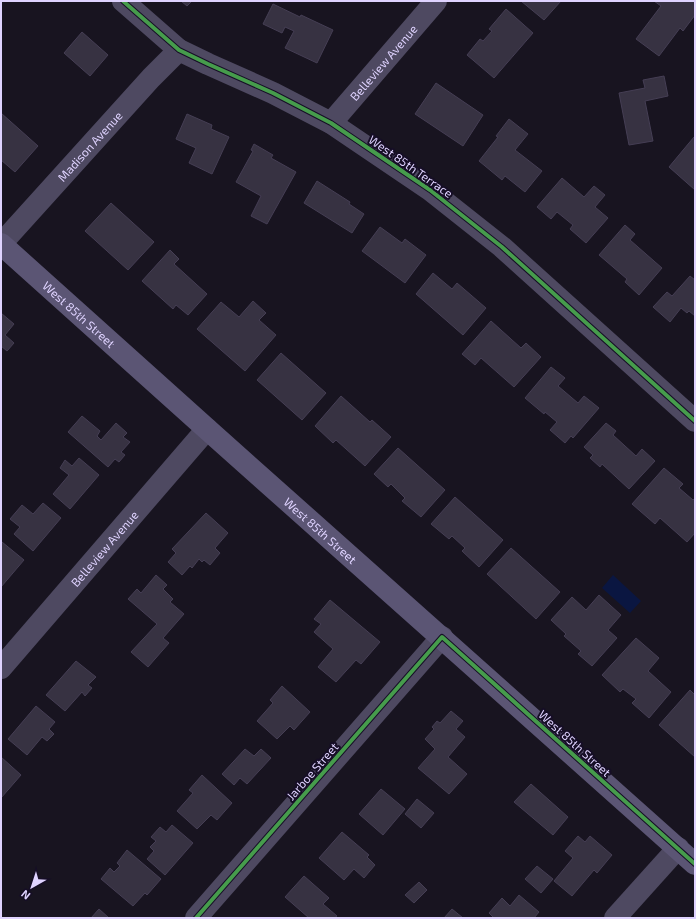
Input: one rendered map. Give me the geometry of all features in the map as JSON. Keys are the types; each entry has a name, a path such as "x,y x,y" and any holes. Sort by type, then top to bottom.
{"main road":[{"name":"West 85th Street","path":"1,244 695,864"}],"street":[{"name":"West 85th Terrace","path":"123,1 179,50 273,93 331,123 430,190 502,247 695,421"},
{"name":"Belleview Avenue","path":"331,123 436,1"},
{"name":"Madison Avenue","path":"1,244 151,78 179,50"},
{"name":"Belleview Avenue","path":"1,668 207,429"},
{"name":"Jarboe Street","path":"196,918 442,638"},
{"path":"615,918 678,848"}],"water":[{"path":"613,575 641,601 630,613 602,588"}],"building":[{"path":"181,1 192,1 187,6"},
{"path":"521,1 561,1 544,20"},
{"path":"654,1 695,1 695,15 683,31 680,28 659,56 636,39 661,6"},
{"path":"273,4 333,30 317,63 285,48 294,31 285,27 282,33 263,24"},
{"path":"506,9 533,33 494,78 467,55 480,39 483,41 492,31 489,29"},
{"path":"82,32 108,55 90,76 64,53"},
{"path":"664,76 668,96 645,101 653,141 629,145 619,93 645,88 643,80"},
{"path":"436,83 483,115 463,146 415,114"},
{"path":"1,113 38,146 15,172 1,160"},
{"path":"187,114 212,125 211,129 229,137 212,174 189,163 196,148 176,139"},
{"path":"509,119 528,134 515,150 542,171 525,192 505,176 502,180 479,161 498,137 496,136"},
{"path":"694,137 695,138 695,190 669,167"},
{"path":"254,144 273,155 271,158 296,172 267,224 251,216 261,196 236,182 253,151 251,150"},
{"path":"562,178 584,197 594,186 605,195 595,207 608,218 586,243 570,229 573,225 557,212 551,219 537,207"},
{"path":"317,181 350,202 349,204 364,214 352,233 304,203"},
{"path":"111,203 154,242 128,270 85,231"},
{"path":"625,225 635,234 630,240 662,268 639,295 625,282 627,279 599,255"},
{"path":"380,227 402,243 405,239 426,255 405,283 362,251"},
{"path":"170,250 179,259 174,264 207,294 188,315 176,305 173,309 142,281"},
{"path":"433,273 452,289 457,283 486,308 463,335 416,294"},
{"path":"690,276 695,280 695,316 689,311 687,313 681,308 670,322 653,307 667,292 672,296"},
{"path":"253,301 266,313 259,320 276,335 245,371 197,329 221,302 239,317"},
{"path":"1,313 14,324 5,335 14,343 7,351 1,346"},
{"path":"491,321 521,348 526,343 541,357 514,387 481,358 475,365 462,354"},
{"path":"281,353 326,393 302,420 257,380"},
{"path":"551,367 565,378 558,386 578,403 584,396 599,408 573,438 571,436 565,443 550,430 557,422 545,412 544,414 525,398"},
{"path":"341,396 370,422 372,420 391,437 365,466 336,440 333,443 315,426"},
{"path":"82,416 100,431 97,436 101,440 116,423 127,433 123,437 130,442 121,452 125,455 119,462 115,459 108,467 68,432"},
{"path":"606,423 616,431 613,435 636,456 642,449 655,461 629,489 602,464 600,467 590,458 593,455 584,447"},
{"path":"398,448 445,490 421,517 402,501 405,498 391,484 388,487 374,474"},
{"path":"79,458 99,475 70,509 53,494 69,475 60,468 65,460 72,466"},
{"path":"664,468 683,484 679,488 693,500 695,498 695,533 687,542 660,518 655,524 632,504"},
{"path":"455,497 503,540 479,567 462,551 465,548 452,536 449,539 431,524"},
{"path":"43,503 61,518 33,551 14,534 20,527 10,519 22,505 33,514"},
{"path":"206,513 228,533 215,548 220,553 210,565 204,560 202,562 199,559 192,568 190,566 182,575 168,562 176,553 172,549"},
{"path":"2,542 24,560 1,587 1,543"},
{"path":"511,548 560,592 536,619 487,574"},
{"path":"156,575 167,585 163,589 173,599 170,602 184,614 163,638 169,643 148,667 131,652 157,624 128,599 137,589 141,593"},
{"path":"599,595 621,615 608,630 617,638 592,666 578,654 581,651 564,636 566,634 551,620 572,597 586,610"},
{"path":"330,600 380,642 361,664 356,660 336,682 318,667 333,649 314,632 321,624 314,619"},
{"path":"636,638 659,658 648,671 671,692 649,718 632,703 636,699 623,689 620,692 602,675"},
{"path":"76,661 96,677 88,685 92,688 85,696 82,692 65,711 46,695"},
{"path":"282,686 310,712 294,730 290,726 277,739 257,721 273,703 270,700"},
{"path":"690,690 695,695 695,757 659,725"},
{"path":"36,706 55,722 49,729 54,734 47,741 42,737 27,755 8,739"},
{"path":"451,711 463,721 456,729 465,737 448,757 467,774 449,794 418,768 435,749 425,739 434,729 432,727 437,721 440,723"},
{"path":"245,749 254,756 261,749 271,758 247,784 240,778 234,785 222,774"},
{"path":"1,757 21,775 1,798"},
{"path":"202,775 232,803 217,820 211,815 197,829 177,811 193,793 189,790"},
{"path":"531,784 568,817 553,835 514,802"},
{"path":"381,789 405,809 383,835 359,814"},
{"path":"417,799 434,813 421,828 405,814"},
{"path":"172,825 193,843 165,875 147,859 154,851 150,847 156,841 151,837 160,827 166,832"},
{"path":"342,832 369,855 367,857 375,865 364,878 354,869 344,880 319,858"},
{"path":"578,836 585,842 590,836 612,855 597,873 594,870 572,896 554,881 573,858 565,851"},
{"path":"127,850 161,879 147,895 145,893 133,906 101,879 110,868 114,872 120,866 117,863"},
{"path":"537,866 553,879 541,893 525,879"},
{"path":"304,876 329,898 323,904 337,916 334,918 309,918 285,897"},
{"path":"419,882 427,890 414,903 405,895"},
{"path":"519,895 539,912 534,918 494,918 489,913 502,898 510,906"},
{"path":"99,909 109,918 91,918"},
{"path":"452,909 463,918 444,918"}],"cycle path":[{"path":"123,1 179,50 273,93 331,123 430,190 502,247 695,421"},
{"path":"196,918 442,637 695,864"}]}
